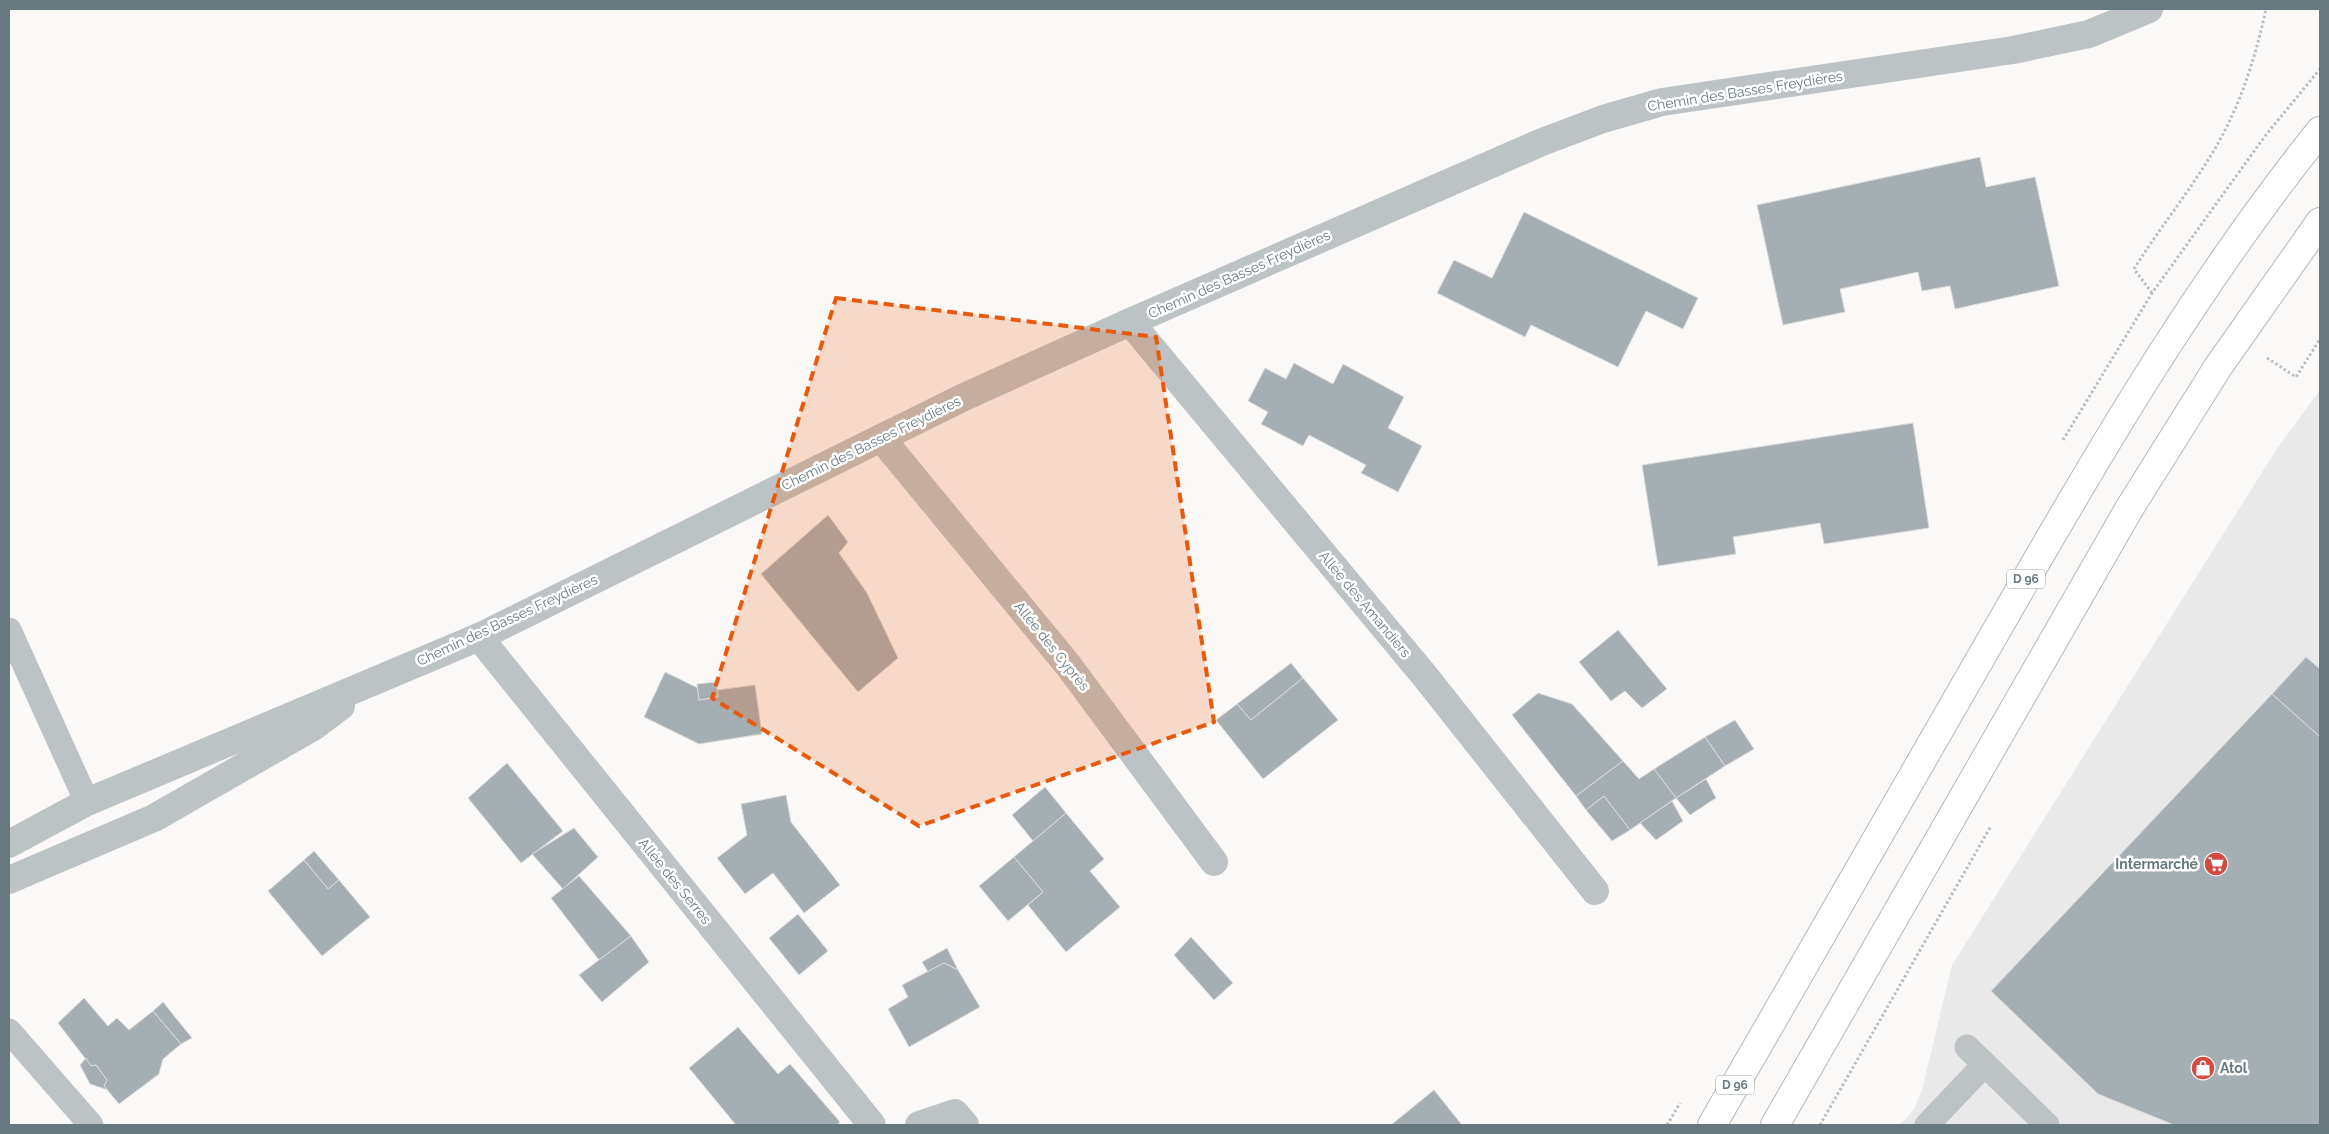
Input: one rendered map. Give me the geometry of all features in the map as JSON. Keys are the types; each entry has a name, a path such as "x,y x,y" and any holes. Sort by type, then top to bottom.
{"main road":[{"name":"D 96","path":"1712,1125 2090,468 2190,309 2274,190 2320,131"},
{"path":"1775,1125 2135,501 2218,367 2320,222"}],"street":[{"name":"Chemin des Basses Freydières","path":"9,844 87,802 479,637 964,397 1130,322 1533,146 1603,119 1662,102 2013,50 2089,34 2149,9"},
{"name":"Allée des Amandiers","path":"1130,322 1424,675 1595,891"},
{"name":"Allée des Cyprès","path":"880,438 1068,665 1214,862"},
{"name":"Allée des Serres","path":"479,637 872,1125"},
{"name":"Chemin des Basses Freydières","path":"9,880 154,818 314,727 376,680"},
{"path":"919,1125 955,1113 965,1125"}],"lane":[{"path":"9,630 87,802"},
{"path":"9,1032 91,1125"},
{"path":"1966,1047 2048,1125"},
{"path":"1926,1125 1984,1065"}],"path":[{"path":"2266,9 2256,54 2238,105 2213,152 2156,233 2134,269 2152,293 2265,136 2320,69"},
{"path":"2260,364 2265,356 2296,377 2320,339"},
{"path":"1820,1125 1995,820"}],"highlighted area":[{"path":"836,298 1156,337 1214,722 919,826 712,698"}],"shaded area":[{"path":"2320,390 2320,1125 1900,1125 1914,1109 1922,1090 1952,965 2278,447"}],"building":[{"path":"1980,157 1986,187 2035,177 2059,286 1955,309 1950,286 1922,291 1918,272 1840,289 1845,312 1783,325 1757,205"},
{"path":"1524,212 1698,298 1683,329 1646,311 1618,367 1531,325 1525,337 1437,293 1454,260 1492,278"},
{"path":"1294,363 1333,384 1343,364 1404,397 1388,428 1422,446 1398,492 1361,473 1366,465 1309,435 1303,446 1261,424 1268,412 1248,401 1265,368 1286,379"},
{"path":"1913,423 1929,528 1824,544 1820,523 1733,537 1736,554 1658,566 1642,465"},
{"path":"828,515 848,542 839,553 867,593 898,658 858,692 761,574"},
{"path":"1618,630 1667,689 1642,708 1625,691 1611,701 1579,662"},
{"path":"2306,657 2320,669 2320,737 2272,694"},
{"path":"1291,663 1303,678 1251,720 1237,704"},
{"path":"665,672 698,688 699,700 718,697 717,690 755,685 762,734 699,744 644,717"},
{"path":"1303,678 1338,720 1263,779 1216,720 1237,704 1251,720"},
{"path":"716,682 718,697 699,700 697,684"},
{"path":"1538,693 1572,704 1623,761 1576,796 1512,715"},
{"name":"Intermarché","path":"2272,694 2320,737 2320,1125 2174,1125 2098,1094 1991,991"},
{"path":"1735,720 1754,749 1725,766 1705,737"},
{"path":"1705,737 1725,766 1676,798 1654,769"},
{"path":"1623,761 1639,779 1654,769 1676,798 1630,830 1604,796 1586,810 1576,796"},
{"path":"507,763 563,831 521,863 468,798"},
{"path":"1706,779 1716,798 1690,815 1676,798"},
{"path":"1045,787 1066,813 1033,841 1012,815"},
{"path":"786,795 791,822 840,885 804,913 773,873 745,894 717,858 747,835 741,804"},
{"path":"1604,796 1630,830 1612,841 1586,810"},
{"path":"1672,801 1683,821 1656,840 1640,823"},
{"path":"1066,813 1104,859 1090,871 1120,907 1066,952 1028,905 1043,892 1014,857"},
{"path":"574,828 598,857 563,889 532,854"},
{"path":"314,851 339,880 328,889 304,860"},
{"path":"1014,857 1043,892 1008,921 979,886"},
{"path":"304,860 328,889 339,880 370,917 322,956 268,891"},
{"path":"579,876 631,936 599,960 551,898"},
{"path":"798,914 828,951 799,975 769,938"},
{"path":"631,936 649,962 602,1002 579,975"},
{"path":"1191,937 1233,983 1214,1000 1174,955"},
{"path":"947,948 958,970 944,963 928,972 922,962"},
{"path":"944,963 958,970 980,1007 909,1047 888,1009 908,997 902,985"},
{"path":"84,998 108,1026 117,1018 129,1030 153,1011 181,1044 163,1059 159,1074 119,1104 104,1086 107,1080 96,1065 91,1066 58,1023"},
{"path":"163,1002 192,1038 181,1044 153,1011"},
{"path":"738,1027 778,1074 790,1064 840,1122 837,1125 736,1125 689,1068"},
{"path":"86,1058 91,1066 96,1065 107,1080 104,1086 108,1090 90,1084 80,1065"},
{"path":"1434,1090 1462,1125 1391,1125"}],"place":[{"name":"Intermarché","path":"2216,864"},
{"name":"Atol","path":"2203,1068"}]}
